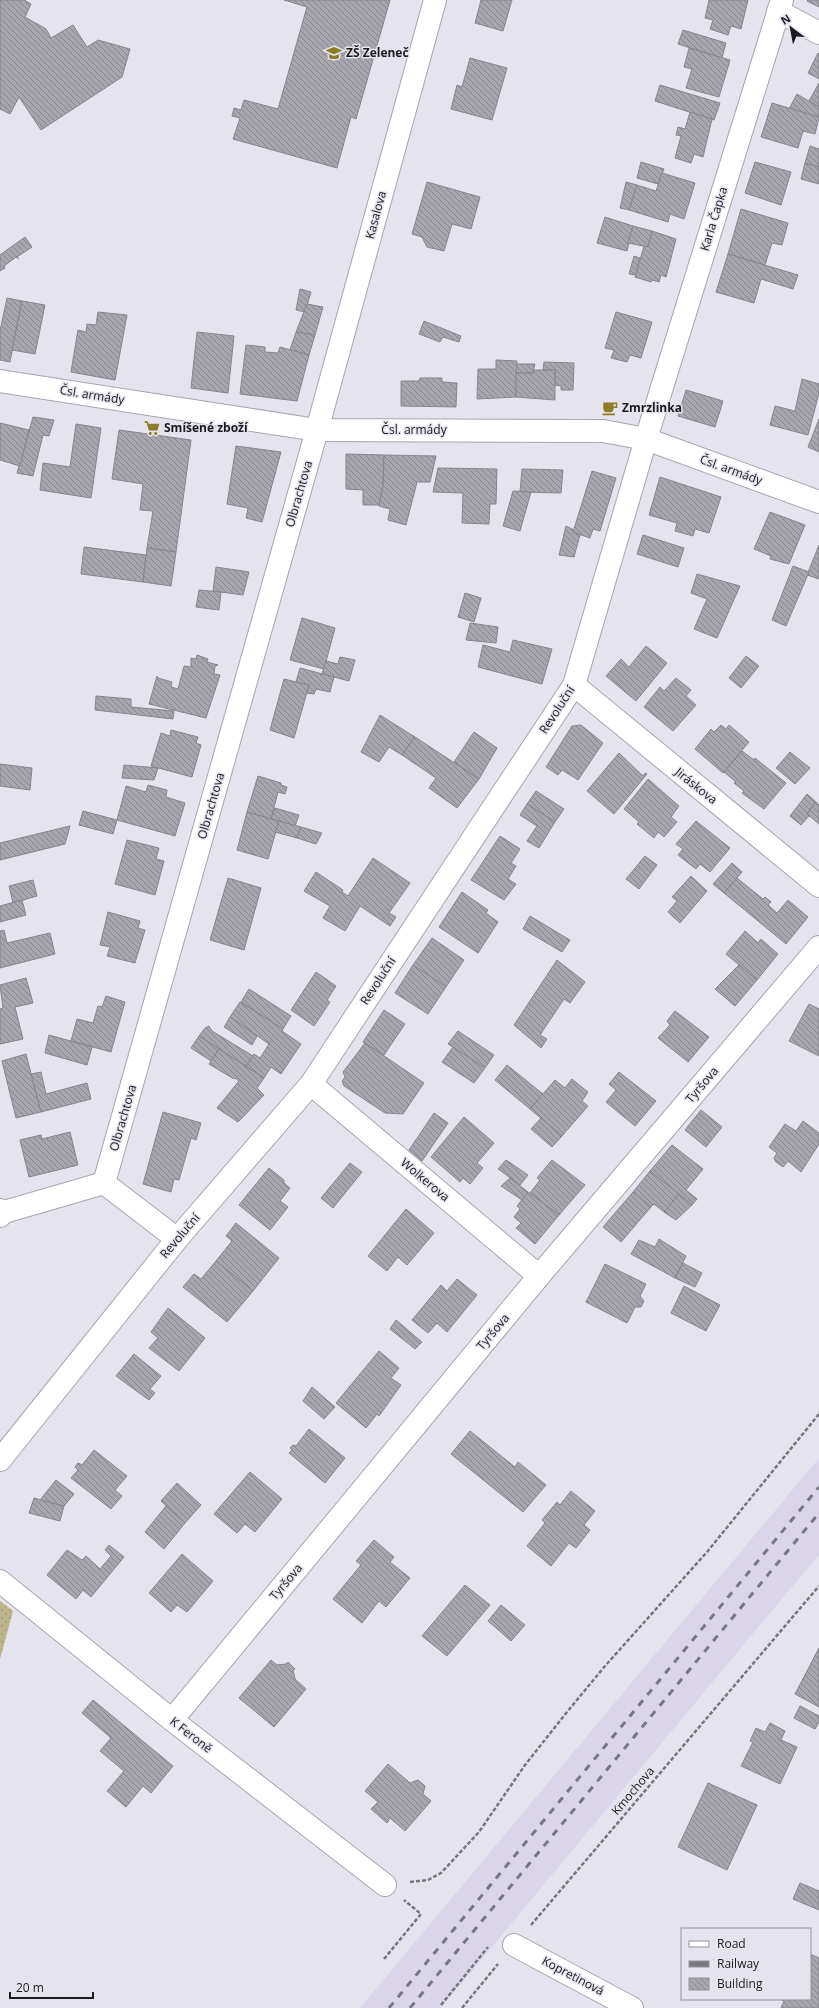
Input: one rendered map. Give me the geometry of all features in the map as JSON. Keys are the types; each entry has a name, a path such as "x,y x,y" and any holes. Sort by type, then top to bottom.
{"street":[{"name":"Kasalova","path":"317,430 435,0"},
{"path":"780,6 819,33"},
{"name":"Karla Čapka","path":"646,439 780,6"},
{"name":"Čsl. armády","path":"0,381 317,430 603,431 646,439 819,502"},
{"name":"Olbrachtova","path":"104,1183 317,430"},
{"name":"Revoluční","path":"0,1460 177,1239 311,1084 574,685 646,439"},
{"name":"Jiráskova","path":"574,685 819,886"},
{"name":"Tyršova","path":"172,1720 539,1276 819,948"},
{"name":"Wolkerova","path":"311,1084 539,1276"},
{"path":"0,1213 104,1183 177,1239"},
{"name":"K Feroně","path":"0,1581 172,1720 385,1884"},
{"name":"Kopretinová","path":"514,1945 632,2008"}],"path":[{"path":"385,1884 428,1880 441,1873 479,1832 525,1765 567,1712 707,1552 819,1414"},
{"name":"Kmochova","path":"462,2008 819,1586"},
{"path":"384,1959 421,1914"},
{"path":"441,2005 477,1962"}],"shaded area":[{"path":"819,1458 819,1555 441,2008 360,2008"},
{"path":"0,1601 13,1611 0,1659"}],"building":[{"path":"0,0 24,0 31,4 25,17 46,29 51,38 73,25 87,47 98,40 130,49 122,77 41,130 19,97 10,114 0,109"},
{"name":"ZŠ Zeleneč","path":"284,0 390,0 356,119 351,117 337,168 233,139 240,118 232,116 234,108 241,110 244,100 278,109 307,7"},
{"path":"481,0 512,0 503,31 475,23"},
{"path":"709,0 748,0 741,29 731,26 728,35 710,29 713,20 705,18"},
{"path":"819,0 819,7 807,1"},
{"path":"683,30 726,43 722,58 678,44"},
{"path":"689,48 730,60 719,97 686,88 692,69 684,67"},
{"path":"818,53 819,54 819,79 808,73"},
{"path":"470,58 507,68 492,120 451,109 457,85 462,87"},
{"path":"819,83 819,107 809,101"},
{"path":"660,85 720,103 714,120 655,101"},
{"path":"797,94 819,107 819,117 789,109"},
{"path":"772,103 819,117 815,134 803,131 798,148 761,137"},
{"path":"690,112 712,119 703,157 694,154 691,163 675,158 681,136 676,135 678,127 685,129"},
{"path":"810,146 819,149 819,167 805,163"},
{"path":"641,162 664,169 658,184 637,178"},
{"path":"755,162 791,172 781,205 745,193"},
{"path":"805,163 819,167 819,184 801,179"},
{"path":"662,173 695,183 684,219 670,214 668,222 629,210 637,185 656,191"},
{"path":"427,182 480,197 471,229 452,224 444,251 427,247 422,237 412,234"},
{"path":"626,182 637,185 629,210 620,208"},
{"path":"741,209 788,223 782,245 772,243 765,265 728,254"},
{"path":"605,217 633,226 627,251 597,243"},
{"path":"633,226 652,231 648,247 628,243"},
{"path":"652,231 676,239 666,277 661,275 659,282 652,280 651,282 635,277 644,246 648,247"},
{"path":"25,237 32,247 17,257 19,259 16,257 0,271 0,255"},
{"path":"728,254 798,275 793,289 761,279 754,303 716,292"},
{"path":"634,256 640,258 636,275 629,274"},
{"path":"300,289 311,292 305,312 296,310"},
{"path":"7,298 22,301 10,362 0,360 0,331"},
{"path":"22,301 45,305 35,354 12,350"},
{"path":"307,304 323,307 315,335 296,332"},
{"path":"98,312 127,315 115,380 71,372 78,330 86,332 87,324 96,325"},
{"path":"616,312 652,322 641,358 630,355 627,362 611,358 614,350 605,348"},
{"path":"424,321 461,336 459,342 443,337 440,342 419,334"},
{"path":"197,332 234,336 228,393 191,388"},
{"path":"296,332 315,335 309,355 290,350"},
{"path":"246,345 265,347 265,352 278,353 280,347 309,355 297,401 240,394"},
{"path":"496,360 517,361 516,397 477,399 478,369 496,369"},
{"path":"544,362 574,363 573,390 561,390 561,386 555,385 555,370 543,370"},
{"path":"517,364 535,364 533,373 516,373"},
{"path":"533,370 555,370 555,400 516,397 516,373 533,373"},
{"path":"420,378 442,378 442,382 457,383 456,407 401,406 401,381 419,381"},
{"path":"802,379 819,384 819,393 808,435 770,425 775,406 795,411"},
{"path":"686,390 723,401 715,427 678,416"},
{"path":"33,417 54,420 49,436 43,435 33,476 17,473"},
{"path":"819,419 819,452 808,447"},
{"path":"0,423 29,430 20,466 0,460"},
{"path":"76,424 101,428 91,498 40,490 43,463 70,467"},
{"path":"119,430 191,440 176,552 147,548 153,511 140,510 143,484 112,479"},
{"path":"236,446 281,452 262,522 246,518 248,508 227,504"},
{"path":"346,454 384,455 383,486 379,505 363,505 363,490 346,489"},
{"path":"384,455 436,456 430,482 417,482 406,525 388,520 390,509 379,506 383,486"},
{"path":"438,468 497,469 496,504 490,504 489,524 462,523 463,493 433,492"},
{"path":"522,469 563,470 561,493 520,492"},
{"path":"592,471 616,478 600,531 593,529 590,538 573,532"},
{"path":"660,477 721,497 709,533 695,529 693,536 675,531 677,523 649,515"},
{"path":"513,491 531,492 520,531 503,526"},
{"path":"770,512 805,525 789,564 770,559 771,556 754,549"},
{"path":"566,526 574,530 573,532 580,535 574,557 559,555"},
{"path":"643,535 684,548 678,567 637,554"},
{"path":"819,545 819,579 807,575"},
{"path":"84,547 146,555 143,582 81,574"},
{"path":"147,548 176,552 171,586 143,582"},
{"path":"793,566 809,572 786,626 772,620"},
{"path":"216,567 249,572 243,595 213,591"},
{"path":"697,574 740,586 717,638 694,629 707,599 691,593"},
{"path":"199,590 221,592 219,610 196,607"},
{"path":"465,593 481,598 474,622 458,617"},
{"path":"302,618 335,628 324,669 290,660"},
{"path":"470,623 498,627 496,643 466,640"},
{"path":"513,640 552,649 542,684 478,667 483,645 510,652"},
{"path":"646,646 667,663 636,701 606,676 621,659 629,667"},
{"path":"197,655 208,659 207,662 218,665 215,666 214,674 220,675 206,718 149,704 157,676 158,678 172,682 171,687 178,689 184,666 191,667 191,658 196,659"},
{"path":"746,656 759,666 741,688 729,678"},
{"path":"340,657 355,660 349,681 322,674 326,661 338,664"},
{"path":"300,668 334,677 330,692 316,689 314,694 307,693 309,685 296,682"},
{"path":"676,678 691,690 686,696 696,705 673,731 644,707 660,687 664,691"},
{"path":"284,679 309,685 294,738 270,730"},
{"path":"96,696 131,699 131,707 174,711 173,719 95,710"},
{"path":"380,715 415,737 402,755 389,747 379,762 361,752"},
{"path":"581,725 603,743 578,780 562,770 558,775 546,767 572,726"},
{"path":"721,725 726,729 729,725 749,742 723,773 695,749 711,729 714,732"},
{"path":"171,730 198,737 196,743 201,745 192,777 151,766 161,733 170,736"},
{"path":"474,732 497,748 479,779 454,762"},
{"path":"415,737 479,779 457,808 429,788 436,778 402,755"},
{"path":"742,751 754,760 755,758 786,783 764,809 742,793 744,791 724,772"},
{"path":"790,752 810,768 795,784 776,768"},
{"path":"619,753 643,776 645,773 647,774 614,814 587,791"},
{"path":"0,764 32,768 30,790 0,786"},
{"path":"124,765 158,768 154,780 122,778"},
{"path":"258,776 281,783 281,785 287,787 285,794 278,792 271,819 247,812"},
{"path":"648,779 679,806 671,817 677,822 664,837 658,832 654,838 637,824 639,822 624,809"},
{"path":"148,785 167,790 166,797 185,803 175,836 117,820 126,786 146,792"},
{"path":"536,791 564,809 555,822 527,804"},
{"path":"807,794 816,802 807,814 809,816 801,825 790,816"},
{"path":"816,802 819,805 819,824 807,814"},
{"path":"527,804 555,822 539,848 527,841 537,826 520,815"},
{"path":"275,808 299,815 295,826 271,819"},
{"path":"83,811 117,820 113,834 79,825"},
{"path":"247,812 279,821 268,859 237,850"},
{"path":"279,821 301,827 297,838 275,832"},
{"path":"696,821 730,848 710,872 700,864 696,869 678,855 683,849 676,844"},
{"path":"70,826 65,844 0,860 0,843"},
{"path":"301,827 322,833 316,844 297,838"},
{"path":"500,836 520,849 511,863 516,866 508,879 516,884 504,900 471,880"},
{"path":"127,840 159,848 156,859 164,861 155,895 115,884"},
{"path":"645,856 657,865 639,889 626,879"},
{"path":"373,858 410,883 389,913 396,917 390,926 360,906 345,931 323,918 330,906 304,891 316,872 343,890 342,892 348,896"},
{"path":"732,863 742,872 724,893 713,884"},
{"path":"691,876 707,891 680,923 668,912 677,901 672,897"},
{"path":"228,878 261,888 244,950 210,940"},
{"path":"737,878 763,899 765,897 771,902 768,905 777,913 788,900 808,917 786,944 724,893"},
{"path":"33,880 37,896 13,903 9,886"},
{"path":"462,892 488,910 486,913 498,922 478,953 439,927"},
{"path":"22,900 26,915 0,922 0,906"},
{"path":"108,912 140,921 138,928 145,930 135,963 107,956 110,947 100,945"},
{"path":"530,916 570,940 562,952 523,929"},
{"path":"4,930 7,943 50,933 55,954 0,968 0,931"},
{"path":"745,931 758,943 761,939 778,954 757,980 726,954"},
{"path":"432,938 464,960 446,987 413,965"},
{"path":"557,960 585,982 570,1003 564,999 540,1035 547,1039 541,1048 514,1025"},
{"path":"413,965 446,987 428,1014 395,993"},
{"path":"739,965 757,980 735,1006 715,989"},
{"path":"316,972 336,986 327,1000 330,1002 314,1026 291,1010"},
{"path":"26,978 33,1003 15,1007 23,1039 0,1044 0,1009 3,1008 0,985"},
{"path":"249,989 291,1016 283,1029 241,1002"},
{"path":"106,996 125,1002 111,1052 71,1041 77,1019 93,1023 98,1006 102,1007"},
{"path":"240,1002 283,1029 282,1031 301,1044 281,1074 271,1067 264,1078 246,1066 254,1054 260,1058 269,1044 230,1017"},
{"path":"809,1004 819,1009 819,1056 789,1041"},
{"path":"384,1010 405,1024 384,1055 363,1042"},
{"path":"675,1011 709,1037 688,1062 658,1038 670,1025 667,1021"},
{"path":"230,1017 257,1036 252,1045 224,1027"},
{"path":"209,1026 212,1031 253,1056 246,1066 199,1036 205,1028"},
{"path":"458,1031 494,1055 485,1068 448,1044"},
{"path":"49,1035 92,1047 87,1065 45,1053"},
{"path":"199,1036 219,1049 211,1061 191,1048"},
{"path":"365,1043 424,1083 403,1114 385,1113 344,1086 342,1081 345,1077 343,1072"},
{"path":"453,1047 485,1068 474,1083 442,1062"},
{"path":"219,1049 264,1078 257,1088 264,1095 238,1122 217,1108 239,1081 209,1064"},
{"path":"26,1054 41,1112 16,1118 2,1061"},
{"path":"507,1065 543,1094 530,1109 495,1080"},
{"path":"41,1072 46,1094 87,1083 91,1099 41,1112 31,1074"},
{"path":"619,1072 656,1101 635,1126 606,1102 616,1090 609,1084"},
{"path":"572,1079 588,1092 582,1101 588,1106 562,1136 530,1109 555,1080 565,1088"},
{"path":"701,1110 722,1127 706,1147 685,1130"},
{"path":"163,1112 201,1123 196,1140 191,1138 179,1180 174,1179 171,1192 143,1184"},
{"path":"434,1113 448,1123 422,1161 409,1150"},
{"path":"464,1117 494,1143 477,1163 483,1168 470,1184 463,1178 460,1182 431,1157"},
{"path":"541,1118 562,1136 552,1147 531,1129"},
{"path":"803,1121 819,1133 819,1144 801,1172 788,1161 783,1167 776,1162 774,1158 777,1153 769,1147 785,1124 796,1131"},
{"path":"70,1132 78,1165 29,1177 20,1140 41,1135 42,1139"},
{"path":"672,1145 703,1169 686,1190 697,1199 692,1205 650,1171"},
{"path":"506,1160 528,1175 520,1185 498,1169"},
{"path":"552,1160 585,1185 559,1215 530,1193 540,1180 537,1178"},
{"path":"350,1163 362,1172 333,1208 321,1198"},
{"path":"269,1168 284,1180 284,1183 290,1188 280,1201 288,1207 270,1230 239,1205"},
{"path":"650,1171 679,1194 664,1212 654,1204 651,1207 633,1192"},
{"path":"510,1178 528,1192 522,1200 501,1186"},
{"path":"528,1192 559,1215 535,1244 516,1228 521,1223 514,1217 520,1209 517,1206"},
{"path":"633,1192 651,1207 621,1242 603,1227"},
{"path":"679,1194 692,1205 676,1220 664,1212"},
{"path":"406,1209 434,1233 407,1265 398,1257 387,1271 368,1256"},
{"path":"236,1223 279,1258 253,1291 216,1261 232,1241 226,1236"},
{"path":"659,1239 686,1256 675,1278 631,1254 639,1240 655,1247"},
{"path":"216,1261 253,1291 227,1322 183,1287 194,1274 201,1279"},
{"path":"683,1263 702,1273 695,1287 675,1278"},
{"path":"605,1264 646,1284 640,1296 644,1301 641,1307 635,1307 627,1323 586,1302"},
{"path":"457,1279 477,1295 447,1332 437,1323 428,1333 412,1320 441,1285 447,1291"},
{"path":"684,1286 720,1305 706,1331 671,1313"},
{"path":"168,1308 205,1338 179,1371 149,1348 158,1338 151,1332"},
{"path":"396,1320 422,1342 415,1349 390,1329"},
{"path":"379,1351 399,1368 391,1378 401,1385 379,1416 377,1414 366,1428 336,1403"},
{"path":"134,1354 161,1376 150,1389 155,1393 149,1400 116,1376"},
{"path":"312,1387 335,1407 324,1419 303,1401"},
{"path":"309,1429 345,1458 325,1483 289,1453 292,1450 290,1448 293,1445 296,1446"},
{"path":"470,1431 515,1467 518,1462 546,1485 523,1512 451,1454"},
{"path":"94,1450 127,1476 115,1490 122,1496 111,1509 71,1478 78,1470 75,1467 78,1463 82,1465"},
{"path":"250,1472 282,1499 255,1532 245,1524 237,1533 214,1514"},
{"path":"56,1480 74,1494 64,1506 40,1500"},
{"path":"177,1483 201,1505 185,1523 161,1501"},
{"path":"571,1491 595,1511 584,1525 590,1530 576,1548 569,1543 551,1566 527,1546 545,1523 542,1520 557,1502 560,1505"},
{"path":"34,1498 64,1506 60,1521 29,1513"},
{"path":"166,1506 185,1523 164,1549 145,1532"},
{"path":"374,1540 394,1557 390,1562 410,1578 386,1607 379,1601 362,1623 333,1599 361,1565 356,1561"},
{"path":"109,1545 124,1557 91,1597 83,1590 76,1599 47,1575 67,1550 82,1560 86,1556 100,1569 111,1556 105,1550"},
{"path":"182,1554 213,1581 187,1612 177,1605 171,1612 149,1593"},
{"path":"465,1585 490,1605 447,1656 422,1636"},
{"path":"501,1605 525,1625 511,1641 488,1621"},
{"path":"819,1648 819,1707 795,1694"},
{"path":"271,1660 277,1665 286,1664 288,1662 295,1669 293,1670 295,1679 306,1689 274,1727 239,1698"},
{"path":"93,1700 173,1766 151,1793 143,1786 126,1807 107,1791 124,1771 100,1751 111,1738 82,1713"},
{"path":"800,1706 819,1716 819,1722 815,1729 794,1718"},
{"path":"770,1723 785,1731 781,1740 797,1747 780,1784 741,1766 753,1742 750,1741 756,1728 765,1732"},
{"path":"388,1764 410,1783 418,1780 425,1786 423,1794 431,1801 405,1831 390,1818 387,1823 371,1809 378,1802 365,1791"},
{"path":"708,1783 757,1805 727,1870 678,1847"},
{"path":"800,1883 819,1891 819,1910 793,1899"},
{"path":"811,1954 819,1958 819,2008 781,2008 784,2001 782,2000 811,2000"}],"railway":[{"path":"389,2008 819,1487"},
{"path":"410,2008 819,1513"}],"place":[{"name":"ZŠ Zeleneč","path":"334,53"},
{"name":"Zmrzlinka","path":"610,408"},
{"name":"Smíšené zboží","path":"152,428"}]}
